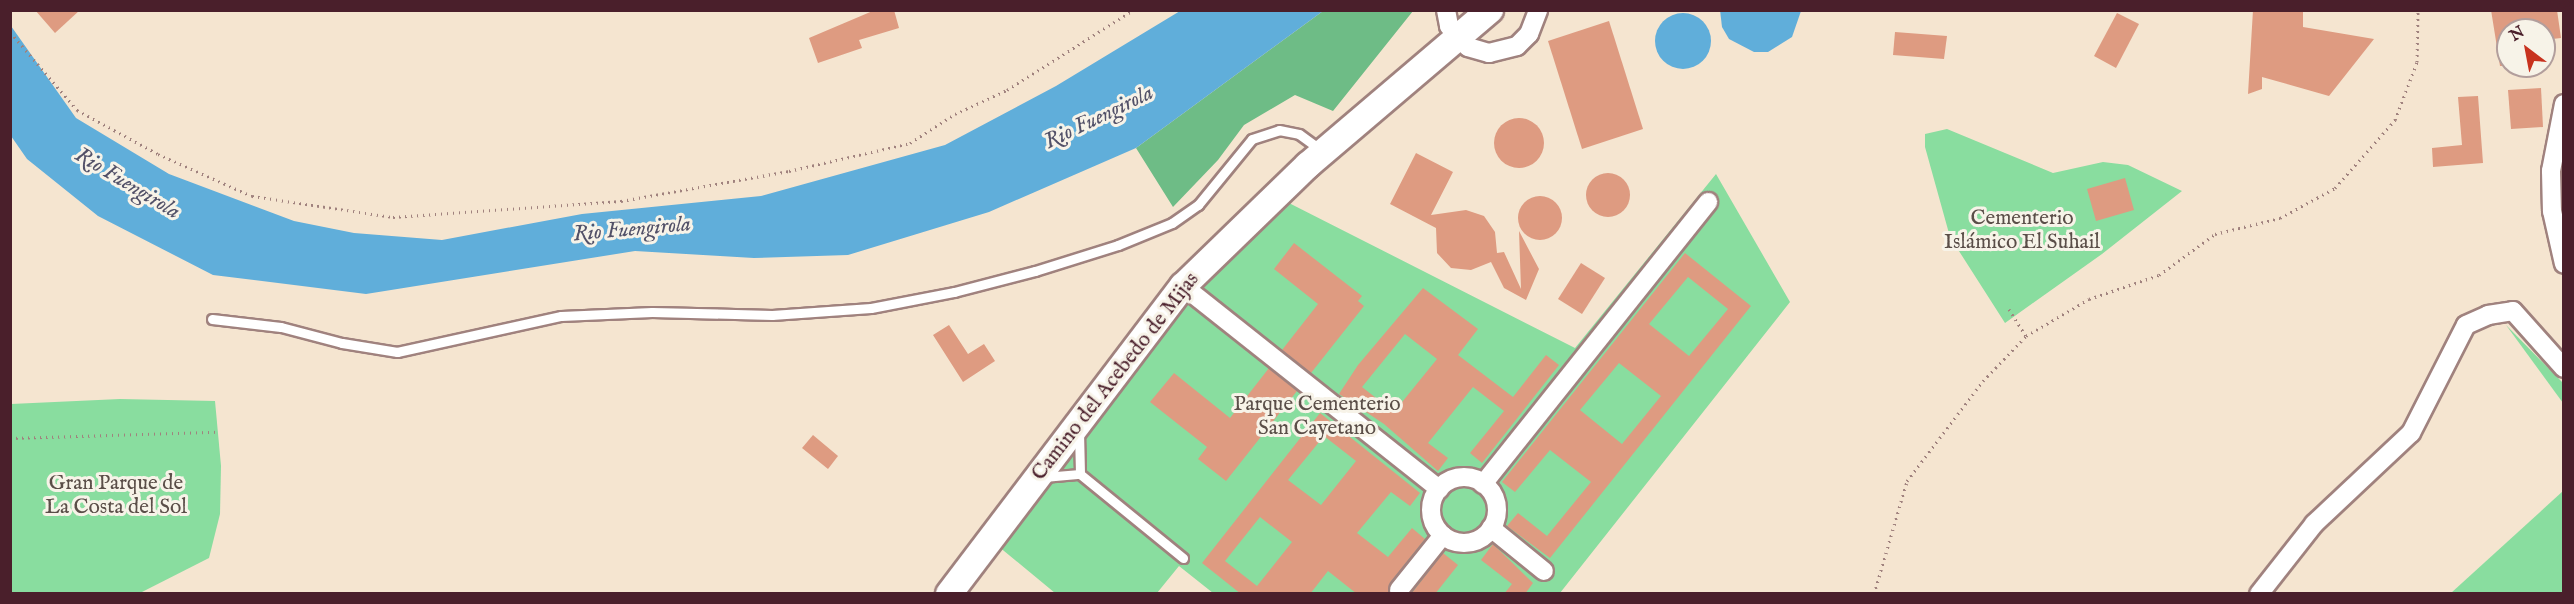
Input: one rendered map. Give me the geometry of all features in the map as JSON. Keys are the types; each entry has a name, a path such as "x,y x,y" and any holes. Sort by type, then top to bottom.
{"street":[{"path":"1446,10 1449,26 1458,37 1468,47 1489,53 1503,52 1529,34 1538,10"},
{"name":"Camino del Acebedo de Mijas","path":"949,594 1079,427 1183,285 1249,219 1490,10"},
{"path":"2564,104 2551,171 2552,211 2564,264"},
{"path":"1483,484 1708,202"},
{"path":"1183,285 1439,489"},
{"path":"2259,594 2314,524 2411,434 2466,325 2513,311 2564,368"},
{"path":"1474,475 1483,484 1494,492 1498,519 1482,539 1455,544 1433,526 1430,500 1448,479 1474,475"},
{"path":"1491,528 1544,571"},
{"path":"1399,590 1443,535"}],"lane":[{"path":"212,319 281,327 342,344 397,352 561,316 652,312 772,315 871,308 954,292 1035,271 1118,245 1172,223 1198,205 1252,139 1279,130 1299,134 1324,152"},
{"path":"1079,427 1080,474"},
{"path":"1040,477 1080,474 1183,558"}],"path":[{"path":"10,32 77,110 148,150 252,196 393,217 621,201 789,171 910,143 955,114 1007,90 1133,10"},
{"path":"1874,594 1907,481 1983,381 2026,336 2089,299 2158,275 2215,234 2280,218 2335,188 2395,120 2416,62 2418,10"},
{"path":"2009,309 2026,336"},
{"path":"10,438 218,432"}],"green space":[{"path":"1323,11 1413,11 1333,111 1295,95 1244,125 1218,160 1173,207 1136,148"},
{"name":"Cementerio Islámico El Suhail","path":"1947,129 2053,173 2103,162 2128,165 2182,191 2102,254 2005,323 1950,237 1925,147 1925,134"},
{"name":"Parque Cementerio San Cayetano","path":"1716,174 1790,302 1560,593 1213,593 1179,566 1157,593 1055,593 998,546 1192,289 1285,201 1575,348"},
{"path":"2506,325 2563,383 2563,403"},
{"name":"Gran Parque de La Costa del Sol","path":"120,399 215,401 221,466 220,514 209,558 140,593 11,593 11,404"},
{"path":"2563,491 2563,593 2451,593"}],"water":[{"path":"1720,10 1801,11 1792,37 1768,52 1754,52 1729,39 1722,27"},
{"name":"Rio Fuengirola","path":"1180,11 1323,11 1136,148 989,212 848,255 754,258 635,251 366,294 213,275 98,216 27,159 11,136 11,26 76,118 169,174 294,221 354,233 442,240 582,214 761,196 945,145 1056,86"},
{"path":"1677,13 1689,13 1703,21 1711,35 1709,52 1703,61 1689,69 1677,69 1660,57 1655,47 1655,35 1667,18"}],"building":[{"path":"35,10 80,10 55,33"},
{"path":"875,10 894,10 899,28 859,40 862,48 818,63 809,38"},
{"path":"2253,10 2303,10 2303,27 2374,39 2329,96 2262,77 2262,89 2248,94"},
{"path":"2491,10 2557,10 2561,38 2556,39 2556,18 2496,18 2496,41"},
{"path":"2117,13 2139,24 2116,68 2094,56"},
{"path":"1609,21 1643,129 1582,149 1548,41"},
{"path":"1895,32 1947,36 1944,59 1893,55"},
{"path":"2541,88 2543,127 2511,129 2508,90"},
{"path":"2478,96 2483,163 2433,167 2432,148 2462,145 2458,97"},
{"path":"1519,118 1537,125 1544,143 1537,161 1519,168 1501,161 1494,143 1501,125"},
{"path":"1416,153 1453,172 1431,215 1466,210 1484,216 1495,232 1497,253 1504,252 1521,289 1519,231 1539,269 1526,300 1504,288 1491,262 1471,270 1451,268 1437,253 1436,228 1390,204"},
{"path":"1608,173 1623,180 1630,195 1623,210 1608,217 1593,210 1586,195 1593,180"},
{"path":"2125,178 2134,210 2096,221 2087,189"},
{"path":"1540,196 1555,203 1562,218 1555,233 1540,240 1525,233 1518,218 1525,203"},
{"path":"1294,243 1362,296 1358,301 1364,306 1311,373 1282,350 1318,304 1274,269"},
{"path":"1685,253 1751,306 1550,558 1507,526 1518,513 1547,536 1591,482 1550,450 1515,492 1502,482","holes":["1688,277 1728,309 1689,356 1649,324","1619,363 1661,396 1622,444 1580,410"]},
{"path":"1581,263 1605,278 1582,314 1558,299"},
{"path":"1423,288 1478,329 1458,355 1513,397 1546,355 1559,365 1482,463 1470,453 1504,411 1473,387 1428,443 1448,458 1438,471 1384,424 1339,394 1358,365","holes":["1405,334 1437,359 1394,412 1362,387"]},
{"path":"949,325 968,354 984,344 995,361 963,382 933,335"},
{"path":"1269,368 1297,391 1226,481 1198,459 1207,447 1150,402 1174,373 1230,418"},
{"path":"1320,413 1420,493 1410,506 1391,492 1357,533 1388,557 1412,528 1425,539 1390,583 1388,594 1357,594 1328,571 1310,594 1241,594 1202,563","holes":["1324,436 1356,461 1321,505 1288,480","1260,517 1292,542 1257,586 1225,561"]},
{"path":"813,435 838,456 828,469 802,448"},
{"path":"1493,544 1533,583 1525,594 1504,594 1512,584 1481,560"},
{"path":"1443,553 1458,565 1435,594 1411,594"}]}
